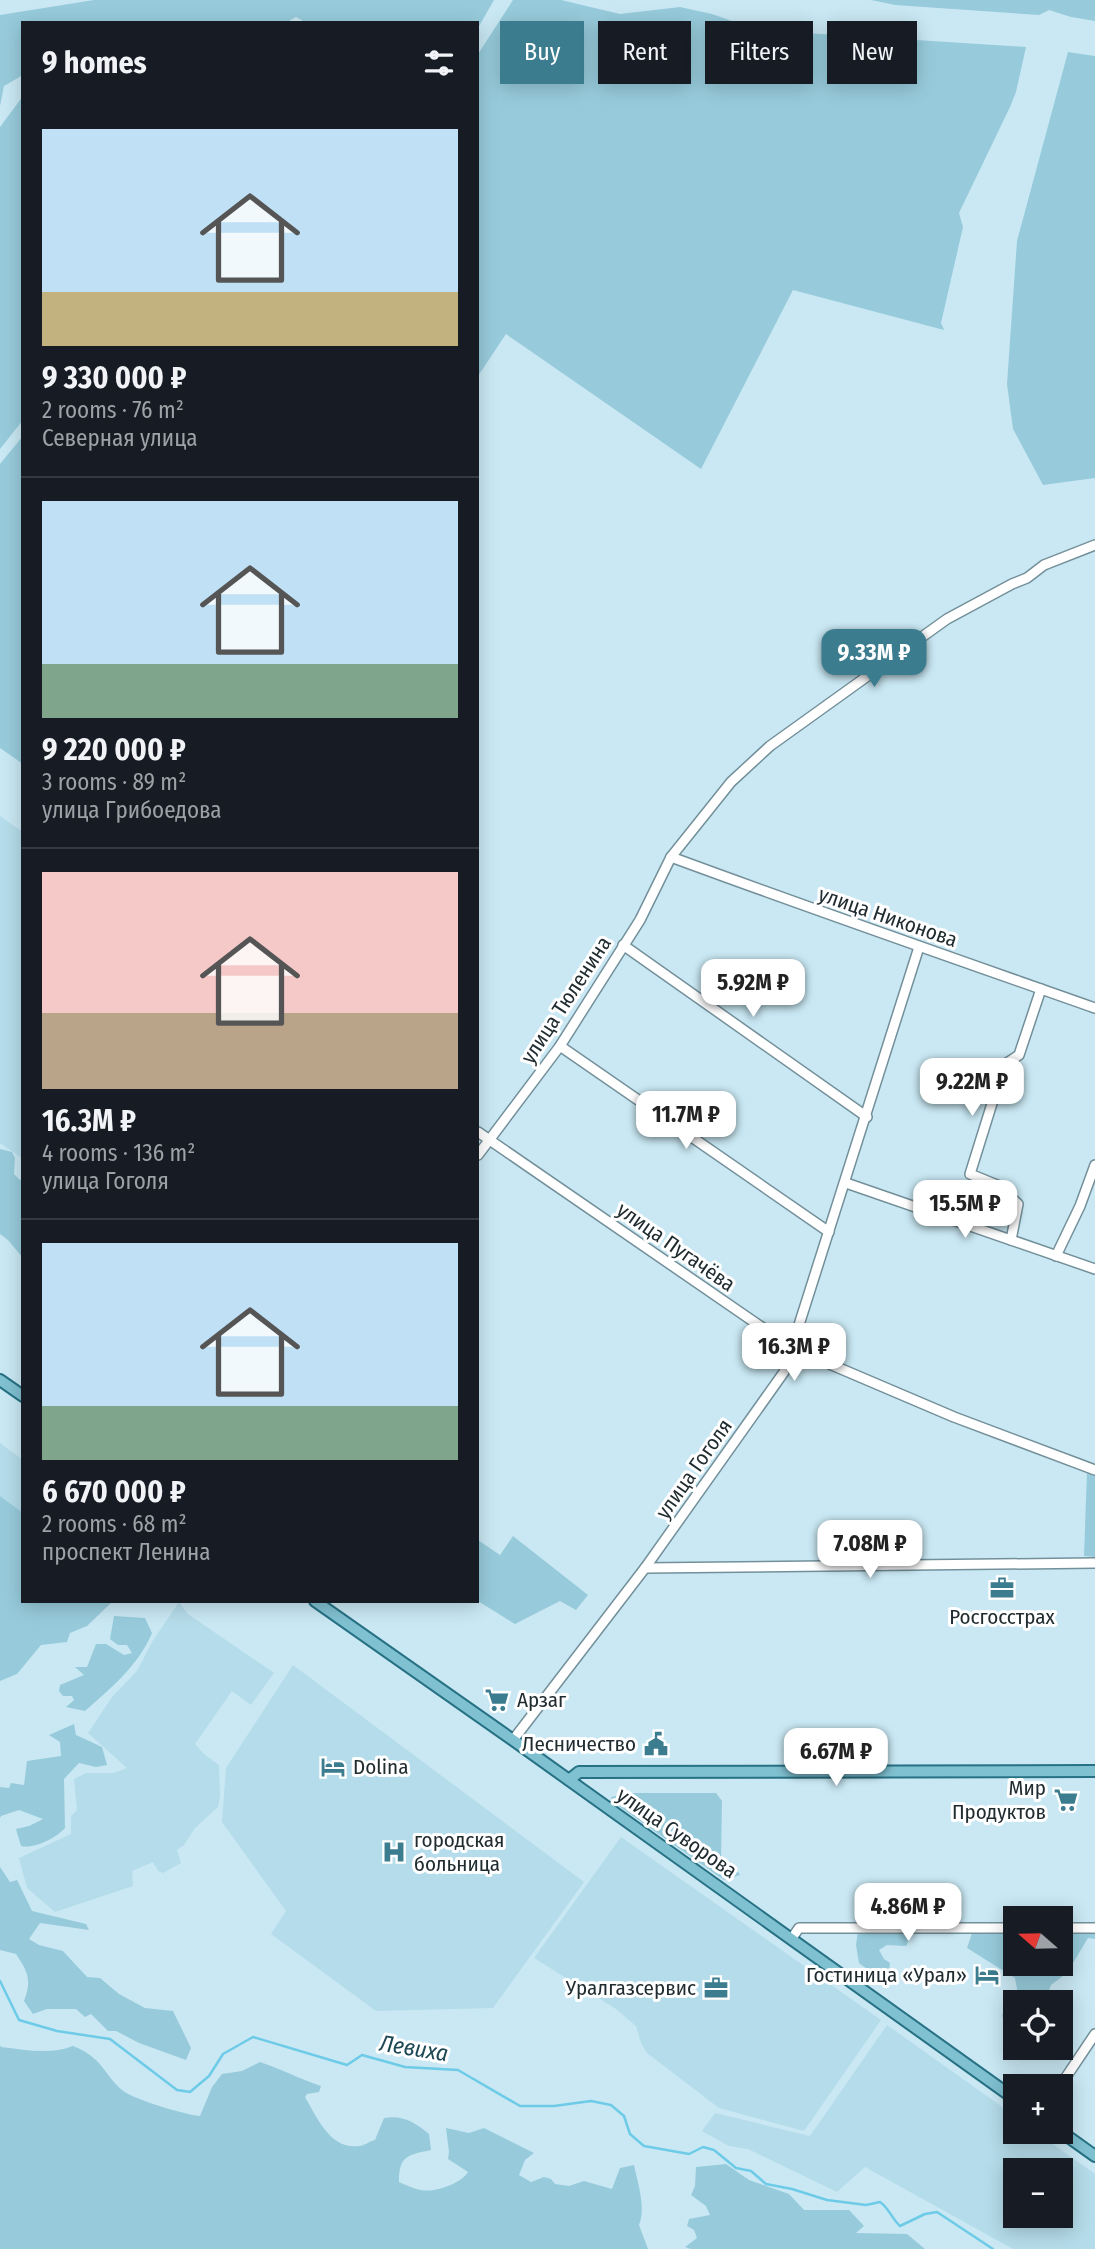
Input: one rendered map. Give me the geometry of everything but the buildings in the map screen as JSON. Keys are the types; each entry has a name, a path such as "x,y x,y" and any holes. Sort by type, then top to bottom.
{"main road":[{"path":"0,1380 21,1395"},
{"name":"улица Суворова","path":"317,1603 1003,2090"},
{"path":"569,1780 579,1772 1095,1771"},
{"path":"1073,2140 1095,2156"}],"street":[{"name":"улица Тюленина","path":"479,1153 560,1046 640,920 671,857 731,782 770,746 947,619 1027,578 1044,565 1095,545"},
{"name":"улица Никонова","path":"671,857 833,917 1095,1008"},
{"path":"623,945 867,1117"},
{"name":"улица Гоголя","path":"513,1740 645,1568 784,1372 919,947"},
{"path":"1011,1240 1018,1203 997,1185 970,1174 1004,1065 1019,1055 1041,989"},
{"path":"560,1046 830,1232"},
{"name":"улица Пугачёва","path":"479,1133 792,1348 954,1417 1095,1470"},
{"path":"1056,1256 1080,1206 1095,1165"},
{"path":"846,1183 1095,1269"},
{"path":"645,1568 1095,1563"},
{"path":"792,1938 799,1928 1003,1928"},
{"path":"1073,1928 1095,1928"},
{"path":"1068,2074 1095,2034"}],"shaded area":[{"path":"94,0 494,0 479,26 479,21 303,21 296,17 289,21 21,21 21,76 4,86 0,106 0,15"},
{"path":"513,0 561,0 620,14 680,7 732,21 705,21 705,84 813,84 813,34 827,34 827,84 917,84 917,40 1026,47 1010,107 959,213 963,227 941,323 944,330 793,290 701,469 506,334 479,374 479,52"},
{"path":"871,0 1095,0 1095,21 1049,10 1039,15 895,5"},
{"path":"1068,52 1095,56 1095,478 1043,485 1013,429 1007,384 1017,241"},
{"path":"21,99 21,423 0,449 0,127"},
{"path":"21,438 21,763 0,748 0,464"},
{"path":"0,816 21,831 21,1158 0,1143"},
{"path":"0,1149 12,1152 15,1158 14,1174 21,1180 21,1256 0,1234"},
{"path":"0,1443 21,1459 21,1512 0,1496"},
{"path":"1087,1472 1095,1474 1095,1557 1084,1556"},
{"path":"0,1496 21,1512 21,1603 111,1603 87,1626 70,1633 67,1642 41,1645 17,1674 0,1681"},
{"path":"513,1536 588,1595 576,1610 560,1601 515,1624 479,1602 479,1541 500,1555"},
{"path":"180,1603 188,1614 274,1673 251,1705 232,1691 195,1744 219,1765 220,1797 218,1807 195,1828 184,1845 177,1850 181,1863 163,1873 158,1871 153,1862 132,1871 133,1886 55,1912 27,1888 19,1858 71,1834 71,1816 77,1810 74,1779 86,1773 114,1773 127,1768 88,1733 112,1697 137,1671 152,1642"},
{"path":"114,1616 145,1618 152,1633 146,1645 123,1676 85,1711 66,1707 74,1700 72,1696 63,1696 59,1691 60,1685 84,1675 75,1667 87,1667 96,1644 106,1644 124,1655 132,1653 127,1645 118,1645 110,1639"},
{"name":"городская больница","path":"293,1665 584,1882 493,2008 376,2011 271,1934 286,1911 222,1822 226,1768"},
{"path":"74,1724 76,1735 102,1747 107,1765 96,1767 79,1763 64,1779 65,1828 45,1842 21,1846 16,1829 43,1819 19,1810 0,1818 0,1787 9,1788 11,1783 24,1785 27,1761 61,1756 60,1742 49,1735"},
{"path":"630,1793 716,1793 722,1801 721,1862 733,1864 740,1875 724,1880 613,1802 611,1797"},
{"path":"621,1837 881,2020 804,2131 719,2108 647,2053 636,2026 616,2009 534,1958"},
{"path":"0,1867 10,1882 17,1880 32,1911 86,1924 89,1930 40,1923 29,1939 39,1945 63,1951 87,1977 100,1978 119,1994 145,2008 173,2011 191,2048 186,2060 139,2043 116,2031 108,2031 91,2014 85,2017 76,2009 47,2009 33,2014 24,2001 28,1976 23,1966 16,1954 0,1950"},
{"path":"973,1930 1003,1930 1003,1970 967,1948"},
{"path":"858,1931 906,1932 909,1940 906,1946 887,1945 879,1950 890,1963 889,1971 877,1973 859,1963 856,1945"},
{"path":"1073,1931 1095,1931 1095,1939 1088,1938 1073,1963"},
{"path":"1012,1976 1063,1976 1051,1985 1049,1990 1017,1990 1015,1978"},
{"path":"887,2025 1003,2107 1003,2144 1053,2144 1073,2158 1003,2158 1003,2228 1073,2228 1073,2158 1095,2174 1095,2249 1013,2249 865,2167 837,2192 748,2149 729,2146 702,2131 715,2113 810,2136"},
{"path":"0,2045 38,2051 73,2046 96,2060 128,2094 160,2106 200,2116 212,2087 222,2074 242,2071 260,2062 321,2086 319,2092 307,2094 305,2097 332,2138 340,2143 359,2146 375,2140 384,2118 408,2120 429,2134 431,2150 410,2155 403,2162 399,2173 399,2182 421,2190 448,2186 468,2172 448,2159 446,2128 469,2133 484,2128 534,2153 525,2160 519,2175 531,2182 544,2177 555,2184 569,2186 584,2181 612,2189 620,2168 634,2165 642,2203 639,2225 648,2249 0,2249"},
{"path":"726,2164 749,2180 789,2194 804,2210 849,2210 864,2226 856,2233 907,2234 925,2249 685,2247 697,2238 694,2230 687,2226 689,2219 710,2215 706,2206 691,2195 695,2186 696,2167"}],"waterway":[{"name":"Левиха","path":"0,1981 19,2020 57,2031 110,2039 177,2090 190,2092 209,2076 223,2054 253,2037 347,2065 362,2055 405,2067 458,2070 520,2106 554,2106 591,2101 611,2105 624,2116 630,2134 644,2146 689,2154 703,2147 714,2150 736,2168 751,2171 766,2184 827,2200 866,2205 880,2202 900,2226 925,2214 937,2212 993,2249"}],"place":[{"name":"Росгосстрах","path":"1002,1588"},
{"name":"Арзаг","path":"497,1700"},
{"name":"Лесничество","path":"656,1744"},
{"name":"Dolina","path":"333,1767"},
{"name":"Мир Продуктов","path":"1066,1800"},
{"name":"городская больница","path":"394,1852"},
{"name":"Гостиница «Урал»","path":"987,1975"},
{"name":"Уралгазсервис","path":"716,1988"}]}
